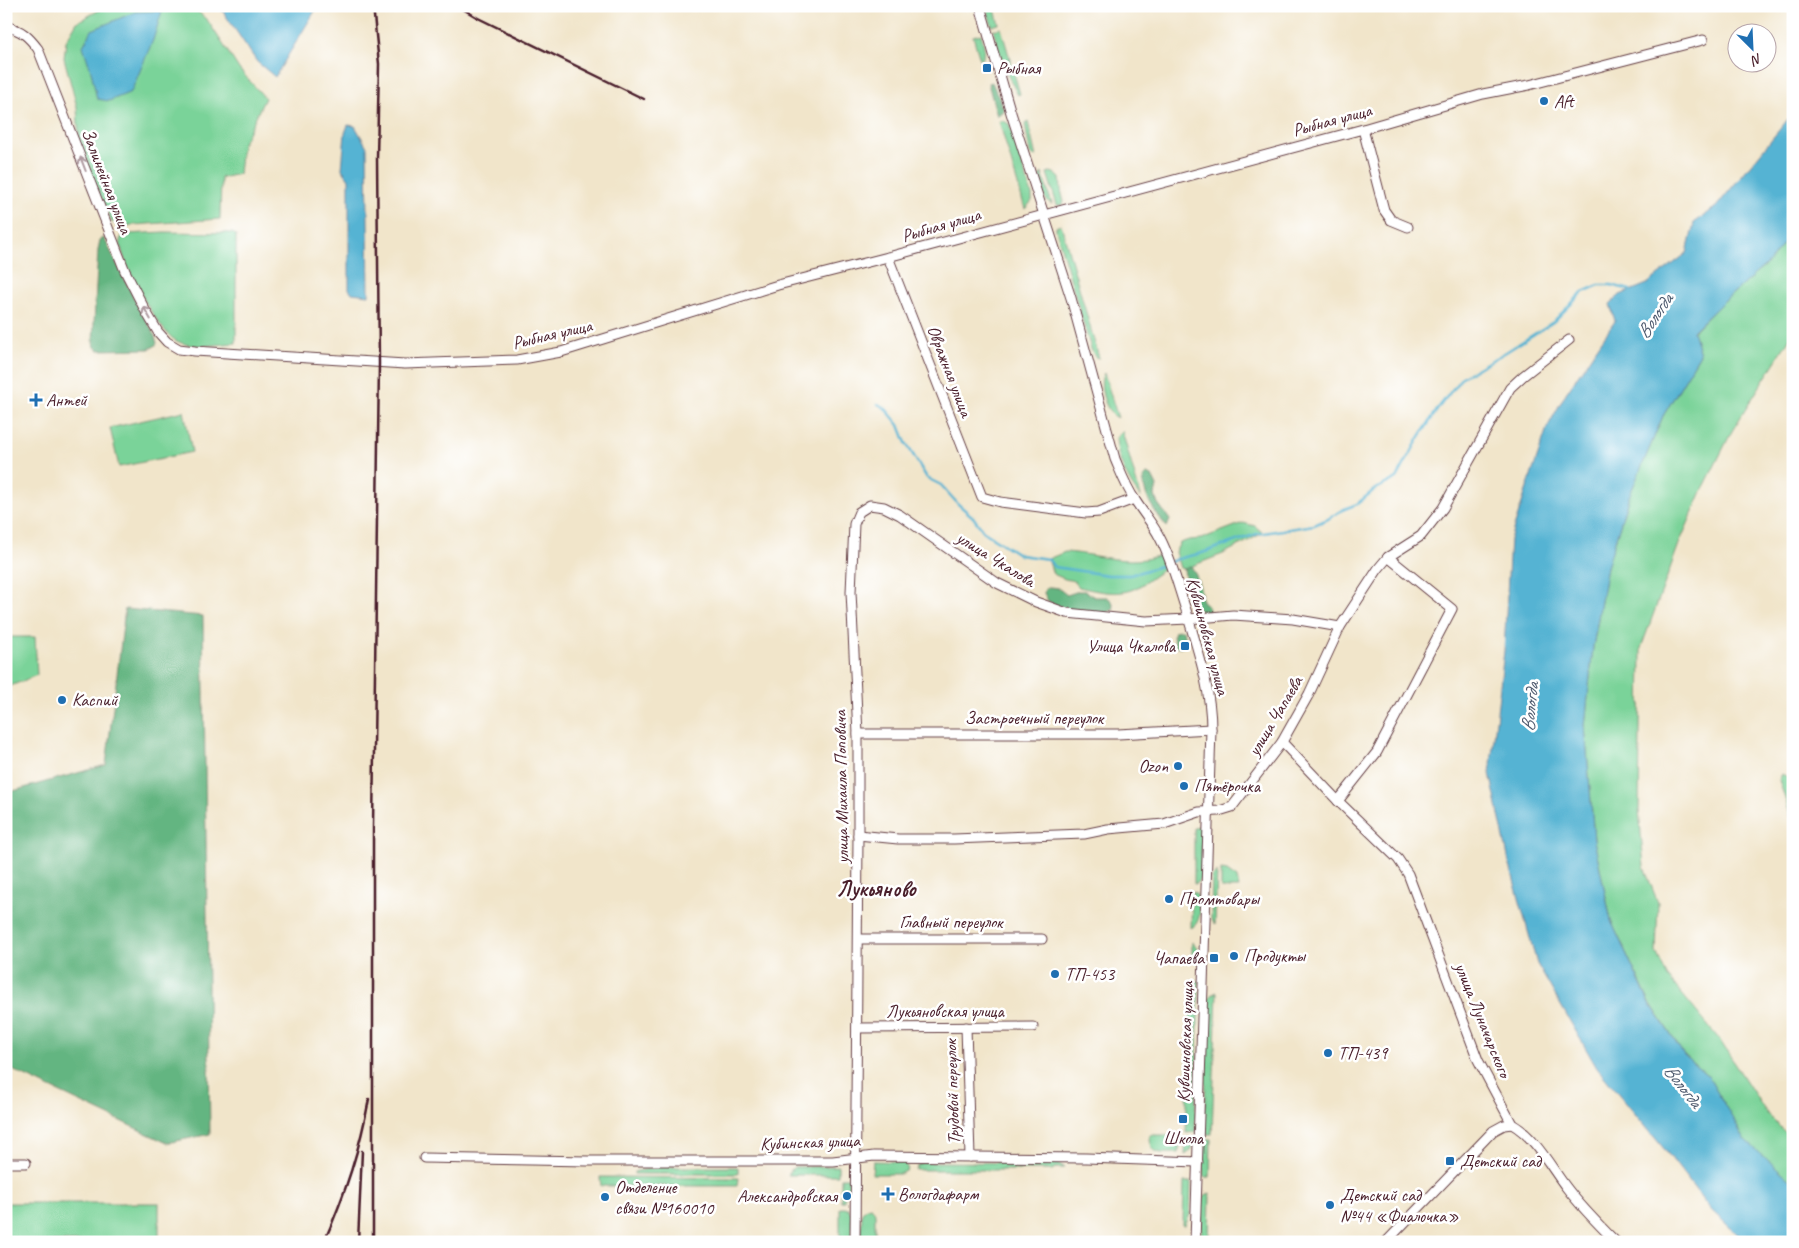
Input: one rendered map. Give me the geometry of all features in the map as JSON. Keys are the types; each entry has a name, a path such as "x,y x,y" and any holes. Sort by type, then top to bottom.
{"street":[{"path":"980,6 1011,113 1044,214"},
{"name":"Залинейная улица","path":"6,27 14,28 27,36 38,49 125,271 158,332 167,342 179,349"},
{"name":"Рыбная улица","path":"179,349 249,356 396,364 512,360 561,352 778,285 1363,129 1483,94 1530,85 1703,40"},
{"path":"1363,129 1384,210 1391,220 1408,227"},
{"name":"Кувшиновская улица","path":"1044,214 1071,298 1110,443 1134,499 1156,530 1168,552 1206,682 1211,715 1196,1242"},
{"name":"Овражная улица","path":"888,257 982,497 1000,502 1086,513 1099,512 1134,499"},
{"name":"улица Чапаева","path":"858,835 898,839 954,839 1084,834 1108,829 1164,824 1199,812 1227,810 1236,803 1282,742 1309,694 1340,627 1378,569 1388,557 1421,536 1443,508 1510,388 1569,340"},
{"name":"улица Чкалова","path":"859,512 870,505 884,506 998,583 1036,602 1066,613 1146,621 1233,615 1293,619 1340,627"},
{"name":"улица Михаила Поповича","path":"855,1242 859,939 858,734 851,592 852,539 854,524 859,512"},
{"path":"1338,801 1377,752 1452,609 1388,557"},
{"name":"Застроечный переулок","path":"858,734 1118,734 1211,729"},
{"name":"улица Луначарского","path":"1282,742 1338,801 1398,859 1408,874 1478,1060 1512,1124 1520,1128 1533,1142 1586,1211 1616,1242"},
{"name":"Главный переулок","path":"859,939 1042,939"},
{"name":"Трудовой переулок","path":"966,1027 970,1156"},
{"name":"Лукьяновская улица","path":"857,1028 1033,1027"},
{"path":"1386,1242 1493,1131 1504,1125 1512,1124"},
{"name":"Кубинская улица","path":"424,1158 588,1161 833,1161 874,1156 970,1156 1198,1162"},
{"path":"6,1163 26,1163"}],"green space":[{"path":"107,6 192,6 208,21 239,69 265,98 242,145 239,174 221,178 220,219 119,226 112,222 79,143 77,107 64,58 66,41 77,22"},
{"path":"986,6 994,6 999,24 992,26"},
{"path":"1001,28 1020,94 1018,95 1004,68 993,30"},
{"path":"981,34 984,46 983,58 980,60 973,36"},
{"path":"992,82 1004,110 997,116 988,83"},
{"path":"999,121 1009,124 1032,195 1032,201 1025,209"},
{"path":"1028,122 1036,157 1030,154 1025,124"},
{"path":"1050,172 1060,178 1064,202 1062,205 1057,205 1047,173"},
{"path":"1042,173 1052,204 1042,192 1040,175"},
{"path":"1061,224 1099,358 1095,357 1091,349 1056,230 1056,227"},
{"path":"1793,231 1793,333 1732,431 1703,489 1679,544 1641,648 1639,810 1644,867 1658,903 1656,952 1667,976 1719,1039 1768,1115 1793,1140 1793,1182 1745,1141 1708,1076 1684,1055 1649,1001 1611,921 1594,840 1585,726 1593,647 1607,567 1628,499 1663,416 1700,354 1693,332 1723,302 1770,261"},
{"path":"164,232 232,233 236,235 236,343 205,346 189,345 175,340 159,323 133,278 126,263 120,240 122,236 128,234"},
{"path":"104,238 141,312 153,331 157,343 149,349 99,350 95,347 93,342 98,250 100,240"},
{"path":"1104,373 1118,418 1109,410 1104,398 1101,384"},
{"path":"184,411 192,452 119,467 110,428"},
{"path":"1122,431 1141,498 1128,478 1118,454 1116,438"},
{"path":"1147,474 1152,476 1157,486 1155,495 1157,502 1170,520 1167,527 1147,497 1144,476"},
{"path":"1243,523 1255,526 1263,533 1223,554 1184,569 1180,568 1175,552 1180,543 1201,539"},
{"path":"1065,552 1125,560 1137,560 1160,555 1165,569 1131,590 1124,592 1101,591 1079,587 1074,581 1053,574 1048,559"},
{"path":"1191,566 1199,583 1202,601 1209,609 1207,613 1196,608 1192,602 1184,569"},
{"path":"1050,587 1058,588 1067,595 1085,591 1095,597 1107,597 1112,601 1114,609 1106,613 1059,607 1048,601 1044,593 1045,589"},
{"path":"125,609 203,616 210,1134 167,1143 6,1067 6,793 106,765"},
{"path":"1183,630 1186,644 1180,647 1176,646 1173,637 1175,631"},
{"path":"6,637 35,637 37,675 6,688"},
{"path":"1782,774 1789,778 1793,785 1793,824 1779,780"},
{"path":"1201,825 1203,830 1201,878 1194,884 1194,828"},
{"path":"1221,870 1227,871 1237,878 1239,888 1221,888"},
{"path":"1217,872 1215,925 1211,919 1212,877"},
{"path":"1192,892 1196,893 1198,897 1200,912 1197,922 1191,928"},
{"path":"1192,942 1199,949 1199,955 1196,960 1192,960"},
{"path":"1191,981 1199,981 1195,1132 1186,1133"},
{"path":"1217,992 1212,1134 1204,1134 1208,1001 1211,995"},
{"path":"1150,1135 1180,1135 1179,1153 1158,1152 1152,1147"},
{"path":"1186,1138 1193,1138 1192,1150 1185,1155"},
{"path":"1204,1139 1211,1139 1210,1177 1203,1177"},
{"path":"873,1161 903,1162 908,1170 900,1174 872,1174"},
{"path":"924,1162 1058,1163 1065,1168 1053,1170 915,1170 917,1165"},
{"path":"838,1166 838,1175 788,1175 794,1167"},
{"path":"658,1167 738,1167 738,1174 634,1174 637,1171"},
{"path":"600,1177 738,1178 737,1186 601,1186"},
{"path":"841,1178 853,1178 853,1193 845,1193 844,1201 841,1201"},
{"path":"1184,1182 1191,1182 1190,1214 1185,1226 1183,1225"},
{"path":"1210,1193 1209,1242 1201,1242 1202,1201 1205,1195"},
{"path":"6,1203 159,1203 159,1242 6,1242"},
{"path":"871,1207 875,1214 875,1242 861,1242 862,1212 866,1208"},
{"path":"840,1208 848,1208 852,1214 852,1242 840,1242"}],"water":[{"path":"222,6 318,6 275,77 257,62 222,10"},
{"path":"162,11 153,40 131,92 109,101 97,99 83,46 92,30 135,12"},
{"name":"Вологда","path":"1793,113 1793,231 1770,261 1693,331 1700,354 1663,416 1628,499 1607,567 1593,647 1585,726 1594,840 1611,921 1649,1002 1684,1055 1708,1076 1745,1140 1793,1182 1793,1242 1746,1242 1711,1210 1665,1150 1597,1068 1537,964 1509,862 1490,773 1504,651 1510,539 1547,428 1566,393 1615,321 1610,304 1620,295 1647,284 1687,253 1694,223 1716,207"},
{"path":"348,125 355,126 367,147 369,295 352,293 349,289 349,179 342,169 345,133"}],"waterway":[{"path":"878,404 885,408 899,425 906,443 927,478 941,485 973,517 984,532 1020,555 1048,559 1054,567 1108,575 1130,575 1257,534 1314,525 1357,504 1374,490 1397,478 1419,438 1439,407 1462,377 1553,322 1583,292 1599,285 1611,285 1630,290"}],"railway":[{"path":"373,6 379,64 377,158 379,363 373,827 373,1242"},
{"path":"458,6 478,18 644,99"},
{"path":"324,1242 351,1172 369,1099"},
{"path":"358,1242 362,1151"}],"place":[{"name":"Рыбная","path":"987,68"},
{"name":"Aft","path":"1544,101"},
{"name":"Антей","path":"36,400"},
{"name":"Улица Чкалова","path":"1185,646"},
{"name":"Каспий","path":"62,700"},
{"name":"Ozon","path":"1178,766"},
{"name":"Пятёрочка","path":"1184,786"},
{"name":"Промтовары","path":"1169,899"},
{"name":"Продукты","path":"1234,956"},
{"name":"Чапаева","path":"1214,958"},
{"name":"ТП-453","path":"1055,974"},
{"name":"ТП-439","path":"1328,1053"},
{"name":"Школа","path":"1183,1119"},
{"name":"Детский сад","path":"1450,1161"},
{"name":"Вологдафарм","path":"888,1194"},
{"name":"Александровская","path":"847,1196"},
{"name":"Отделение связи №160010","path":"605,1197"},
{"name":"Детский сад №44 «Фиалочка»","path":"1330,1205"}],"district":[{"name":"Лукьяново","path":"876,889"}]}
